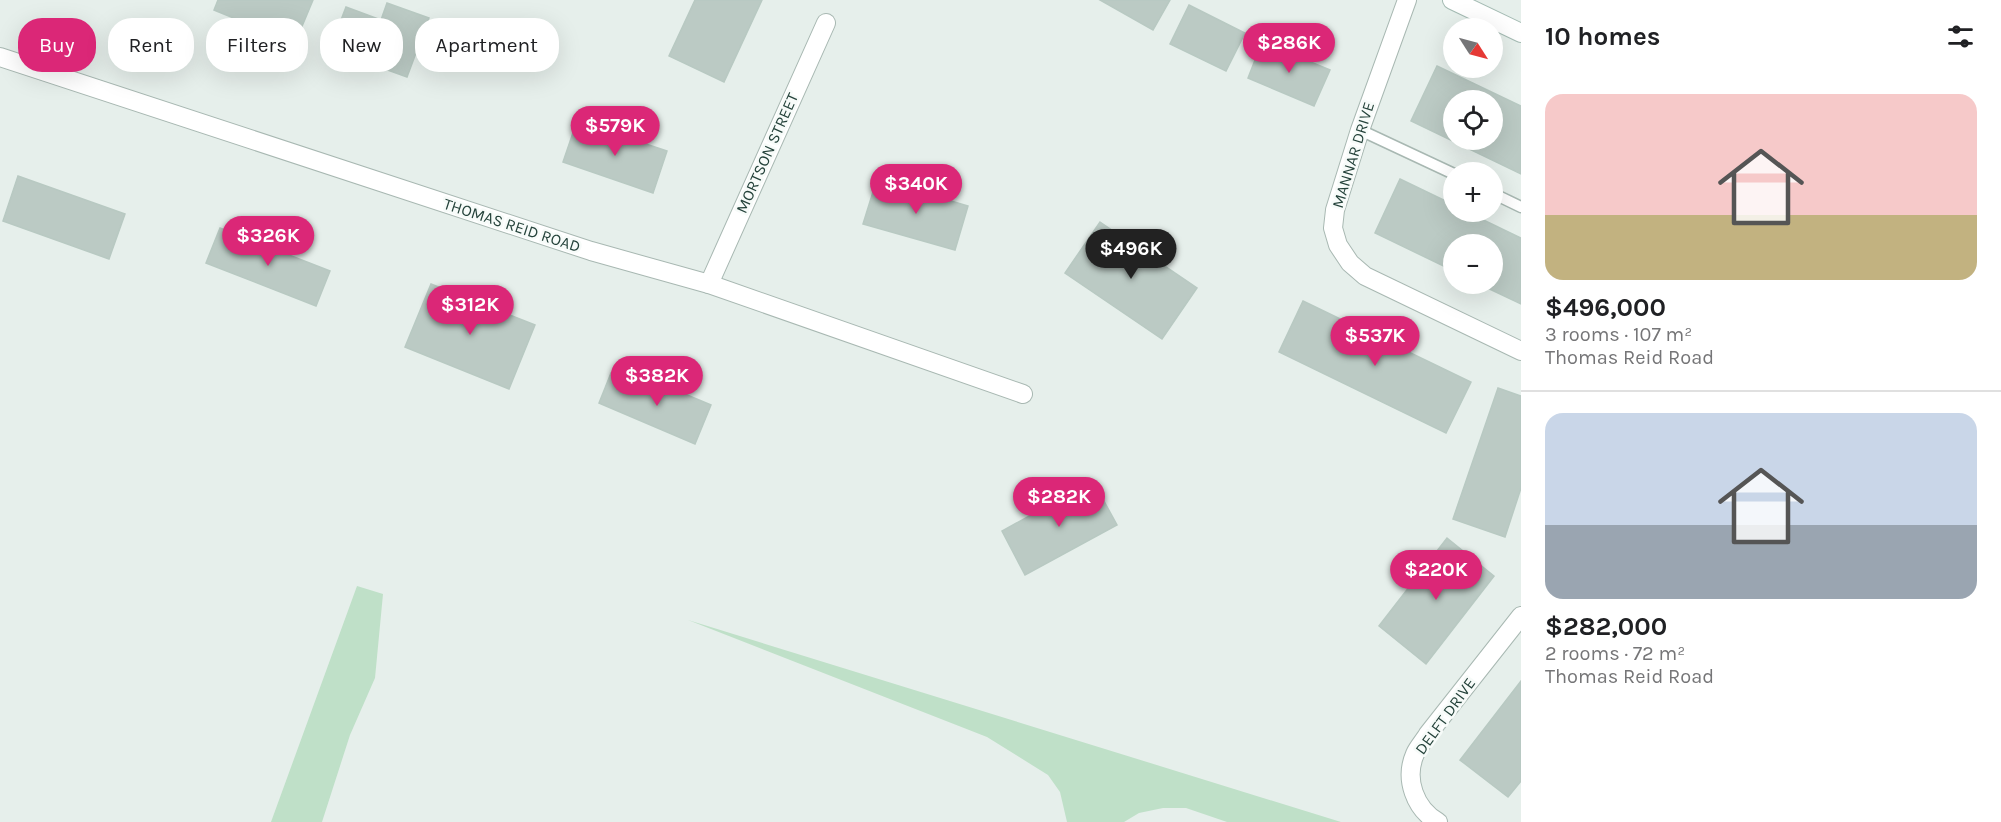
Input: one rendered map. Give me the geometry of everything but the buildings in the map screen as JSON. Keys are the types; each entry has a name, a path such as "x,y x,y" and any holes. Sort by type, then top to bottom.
{"street":[{"name":"MANNAR DRIVE","path":"1407,0 1339,193 1333,228 1338,244 1350,263 1365,276 1521,351"},
{"path":"1452,0 1521,33"},
{"name":"MORTSON STREET","path":"709,284 826,23"},
{"name":"THOMAS REID ROAD","path":"0,57 591,251 709,284 1023,394"},
{"name":"DELFT DRIVE","path":"1438,822 1424,812 1414,795 1410,774 1415,755 1435,725 1521,616"}],"lane":[{"path":"1360,130 1443,169"},
{"path":"1503,198 1521,207"}],"green space":[{"path":"357,586 383,594 375,678 350,735 322,822 271,822"},
{"path":"688,620 1341,822 1227,822 1186,808 1163,808 1139,813 1124,822 1067,822 1060,792 1048,775 987,737"}]}
